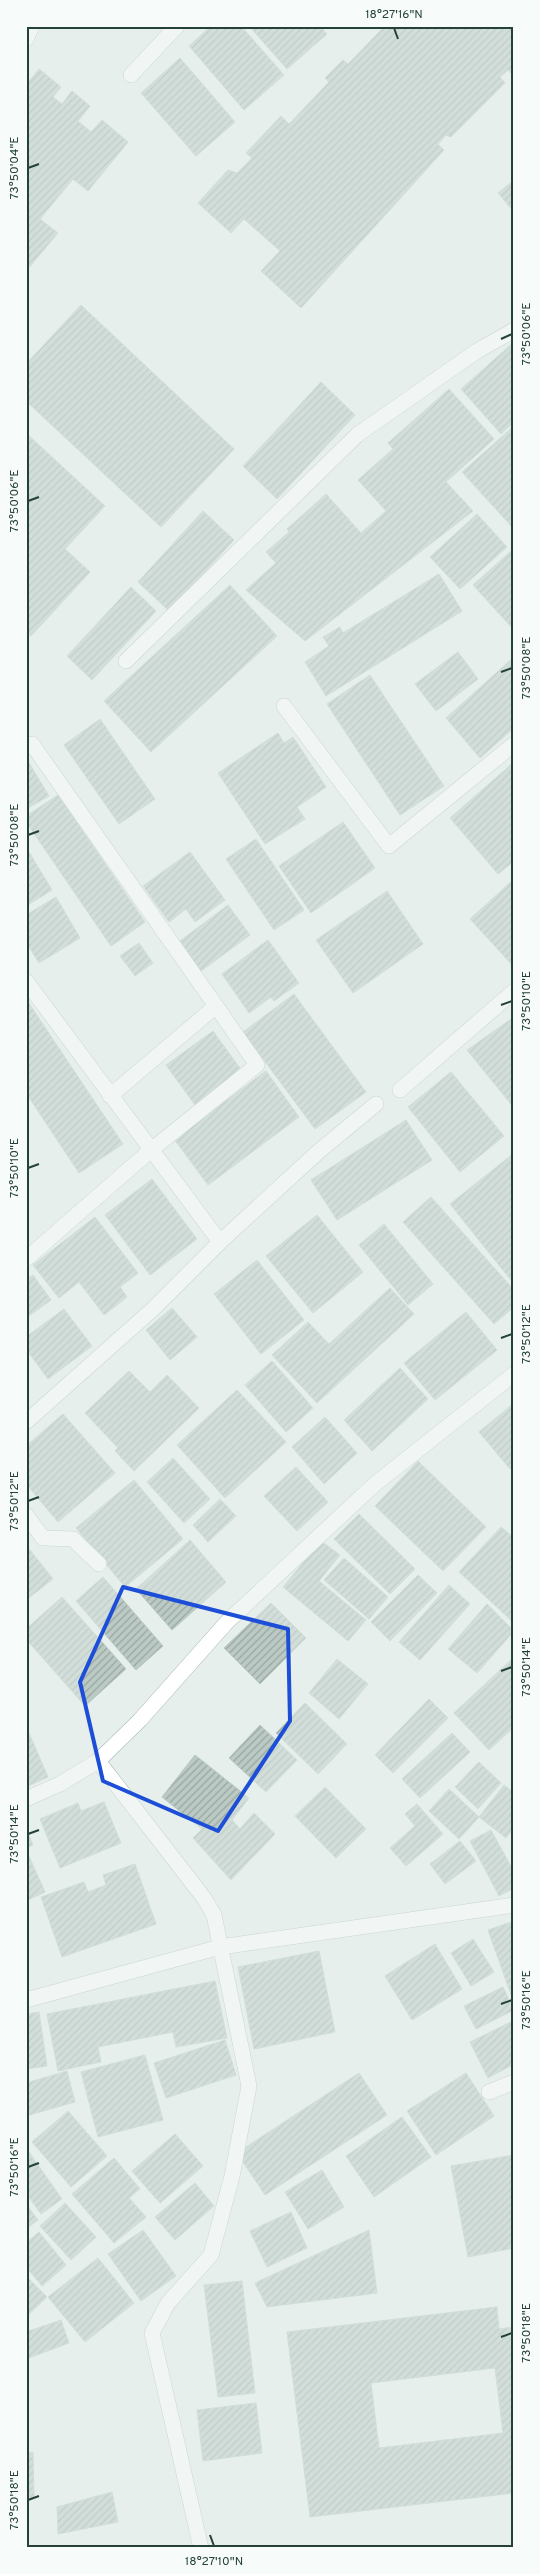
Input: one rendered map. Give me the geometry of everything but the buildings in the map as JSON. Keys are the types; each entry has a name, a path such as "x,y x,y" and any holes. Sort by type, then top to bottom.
{"street":[{"path":"26,39 32,26"},
{"path":"131,75 177,26"},
{"path":"126,661 357,436 477,351 514,330"},
{"path":"284,706 389,846 514,744"},
{"path":"26,747 32,744 257,1065 151,1150 26,1259"},
{"path":"26,981 220,1242"},
{"path":"400,1090 514,991"},
{"path":"110,1096 216,1006"},
{"path":"26,1422 153,1309 220,1242 318,1152 376,1104"},
{"path":"26,1799 60,1784 98,1761 140,1720 234,1615 375,1484 511,1381"},
{"path":"26,1515 43,1538 73,1540 99,1564"},
{"path":"98,1761 204,1898 214,1915 249,2086 232,2176 211,2255 168,2303 152,2333 201,2548"},
{"path":"26,2000 220,1947 514,1904"},
{"path":"489,2092 514,2082"}],"highlighted area":[{"path":"123,1587 288,1629 290,1721 218,1831 103,1781 80,1682"}]}
